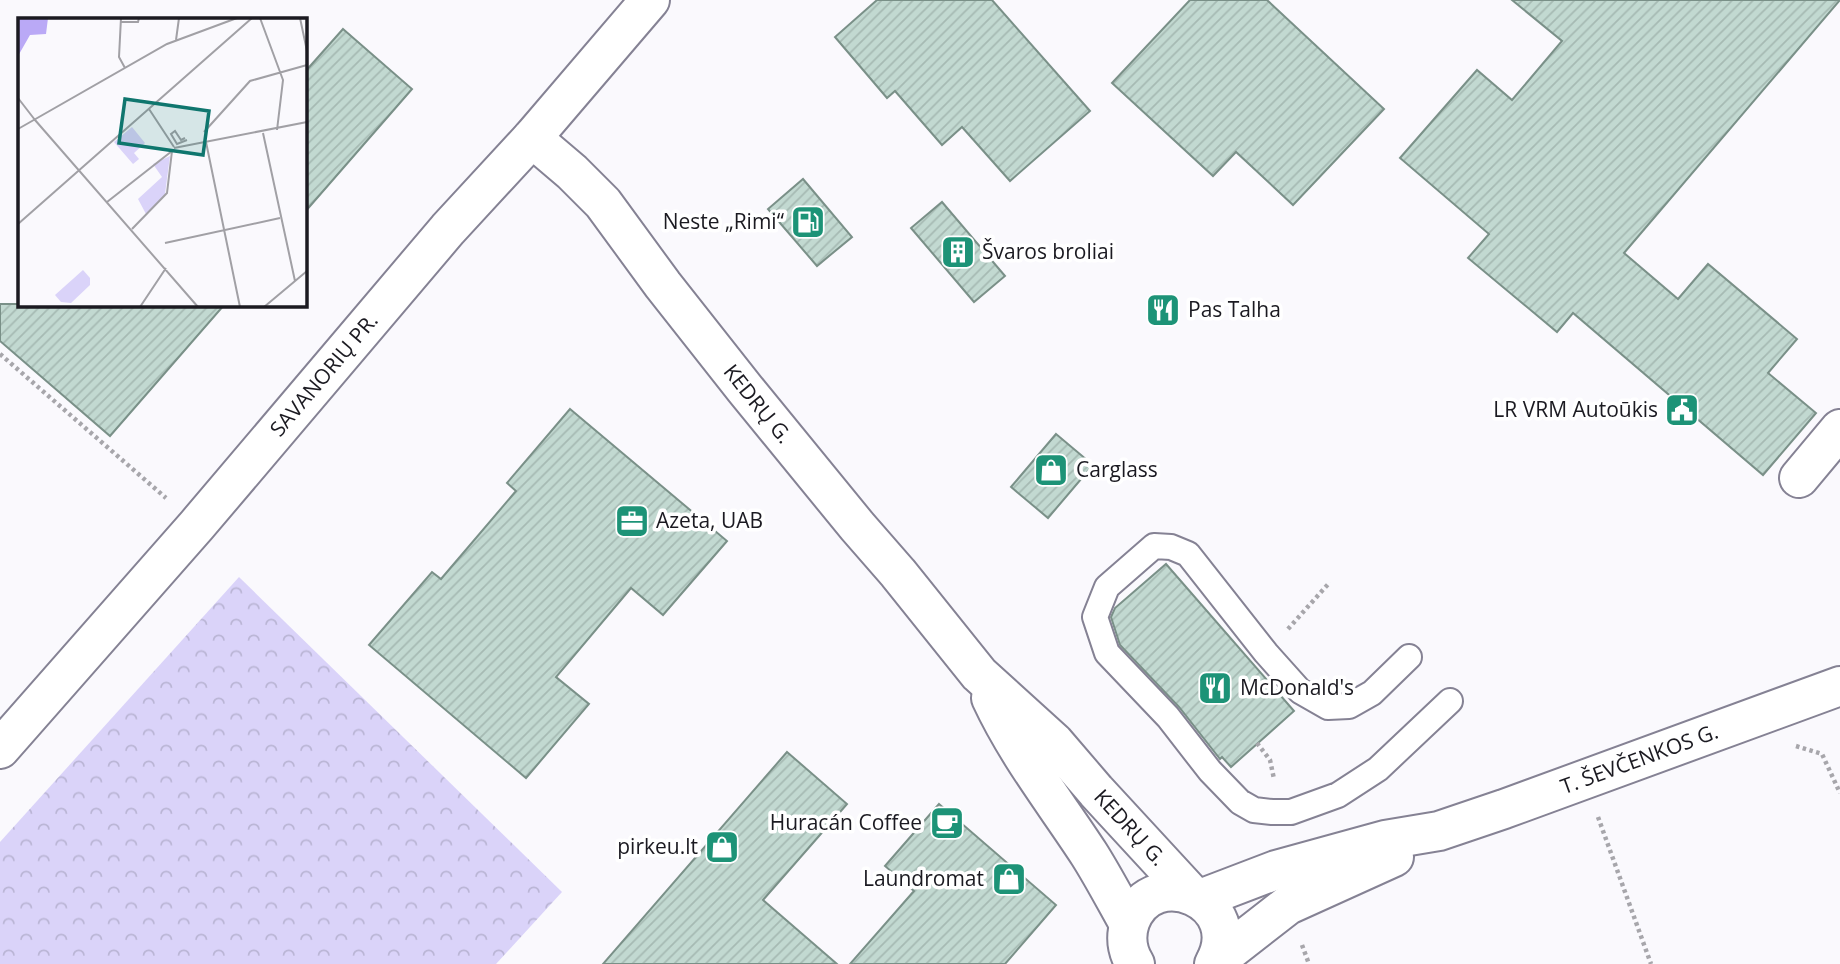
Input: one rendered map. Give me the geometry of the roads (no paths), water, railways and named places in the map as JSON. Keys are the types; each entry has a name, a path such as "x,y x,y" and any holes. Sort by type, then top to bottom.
{"street":[{"name":"SAVANORIŲ PR.","path":"0,749 197,525 448,229 532,138 650,0"},
{"name":"KEDRŲ G.","path":"532,138 572,172 603,204 745,389 979,674 1054,742 1196,897 1208,905 1219,922 1222,942 1215,963"},
{"path":"1800,478 1840,429"},
{"name":"KEDRŲ G.","path":"979,674 1031,770 1089,855 1126,947"},
{"name":"T. ŠEVČENKOS G.","path":"1126,947 1134,914 1149,898 1170,892 1196,897 1276,870 1385,840 1439,831 1840,686"},
{"name":"T. ŠEVČENKOS G.","path":"1215,963 1288,905 1392,858 1439,831"}],"lane":[{"path":"1409,657 1372,693 1349,706 1328,707 1300,691 1266,653 1188,554 1171,547 1154,545 1108,587 1095,617 1107,653 1168,717 1210,771 1240,802 1254,810 1291,811 1338,795 1378,769 1450,701"}],"place":[{"name":"Neste „Rimi“","path":"808,222"},
{"name":"Švaros broliai","path":"958,252"},
{"name":"Pas Talha","path":"1163,310"},
{"name":"LR VRM Autoūkis","path":"1682,410"},
{"name":"Carglass","path":"1051,470"},
{"name":"Azeta, UAB","path":"632,521"},
{"name":"McDonald's","path":"1215,688"},
{"name":"Huracán Coffee","path":"947,823"},
{"name":"pirkeu.lt","path":"722,847"},
{"name":"Laundromat","path":"1009,879"}]}
